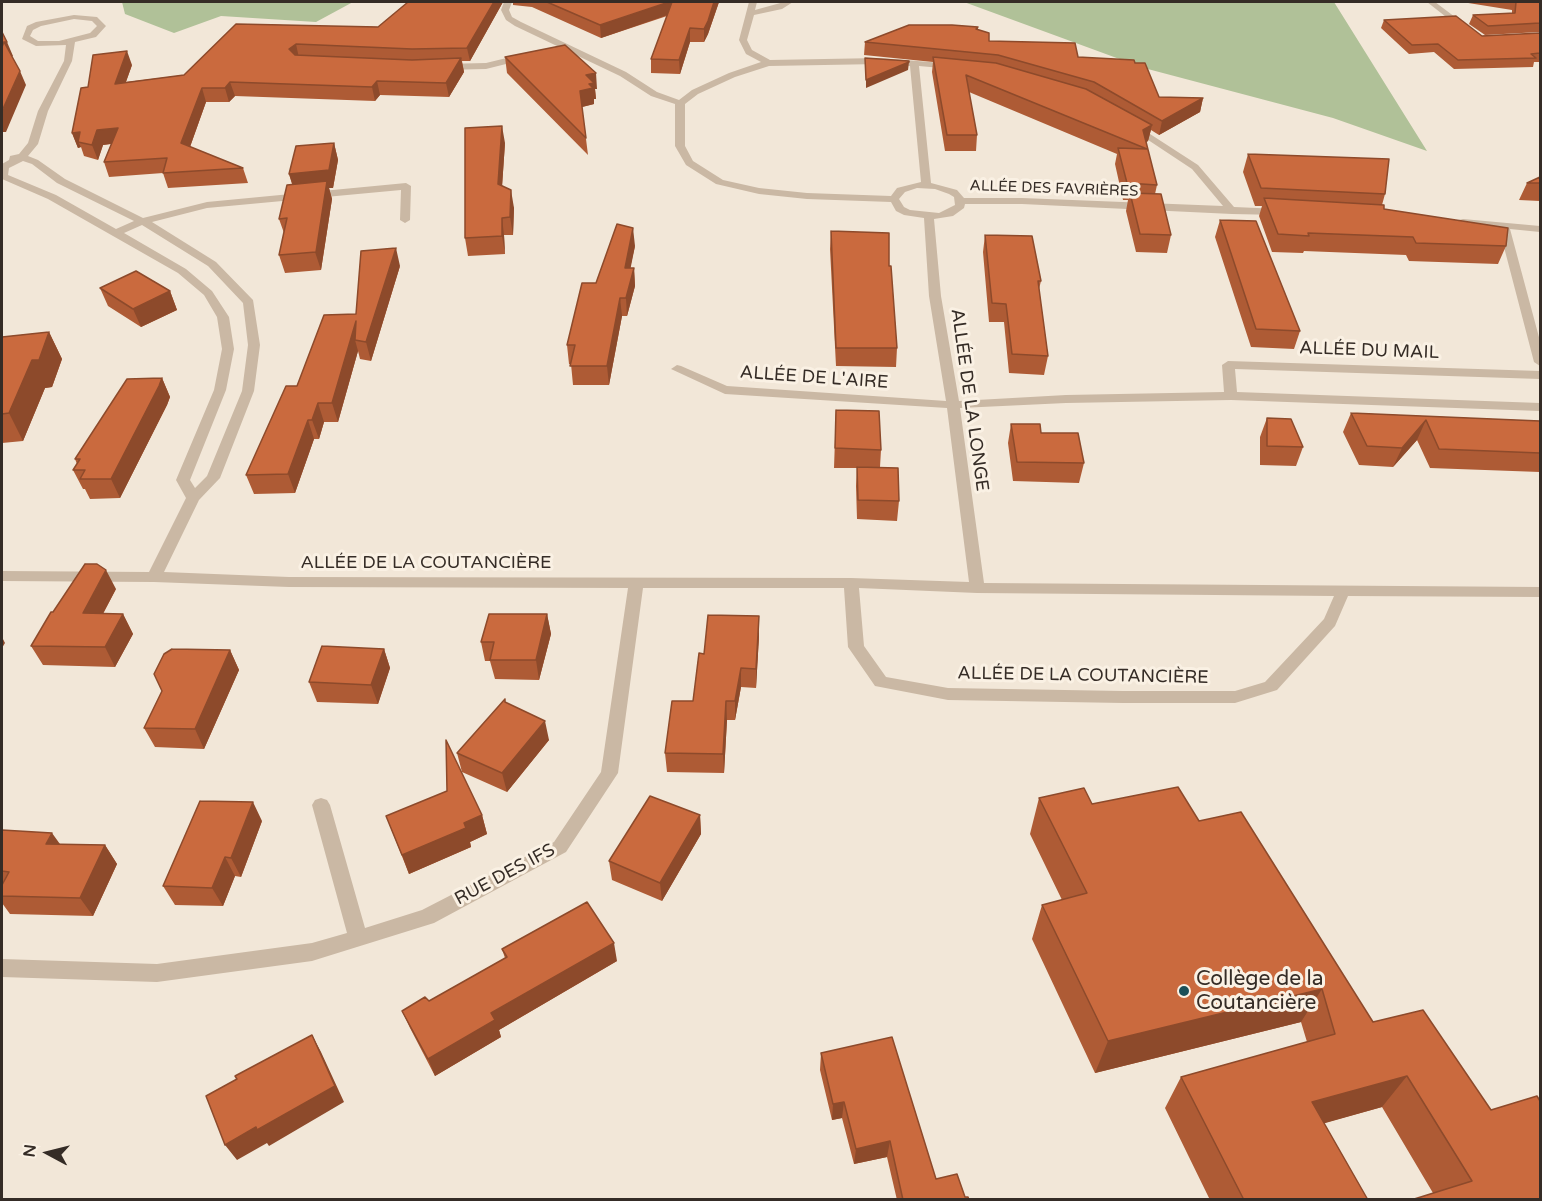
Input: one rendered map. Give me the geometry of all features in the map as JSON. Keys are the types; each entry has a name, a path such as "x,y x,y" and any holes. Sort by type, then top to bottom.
{"street":[{"path":"508,2 505,10 509,18 563,47 623,74 654,94 680,103"},
{"path":"753,2 743,40 749,52 768,63"},
{"path":"749,14 779,7 789,2"},
{"path":"1431,2 1474,34"},
{"path":"85,17 100,22 102,26 93,35 71,42 36,43 25,37 30,28 50,20 85,17"},
{"path":"71,42 68,61 43,111 33,144 22,156 4,167 3,176 52,197 182,271 208,293 223,317 228,349 220,390 183,480 193,498"},
{"path":"552,50 563,47"},
{"path":"438,67 486,66 530,55"},
{"path":"680,103 695,92 732,75 768,63 879,61 967,68"},
{"path":"914,63 926,185"},
{"path":"680,103 680,146 689,163 720,182 759,191 807,196 894,199"},
{"path":"1124,120 1159,141 1195,167 1232,211"},
{"path":"2,161 22,156 35,162 62,181 143,221 212,264 249,302 254,345 248,391 213,478 193,498 154,577"},
{"path":"926,185 946,188 959,196 961,201 960,206 949,214 929,217 908,213 896,204 894,199 901,190 926,185"},
{"path":"116,233 143,221 207,205 406,186 405,220"},
{"name":"ALLÉE DES FAVRIÈRES","path":"961,201 1022,201 1290,213"},
{"name":"ALLÉE DE LA LONGE","path":"929,217 935,296 953,405 977,588"},
{"path":"1450,221 1540,229"},
{"path":"1504,226 1540,362"},
{"name":"ALLÉE DU MAIL","path":"1230,396 1228,364 1540,375"},
{"name":"ALLÉE DE L'AIRE","path":"677,369 725,390 953,405"},
{"path":"953,405 1066,399 1230,396 1540,407"},
{"name":"ALLÉE DE LA COUTANCIÈRE","path":"2,576 154,577 289,582 851,583 977,588 1540,592"},
{"name":"RUE DES IFS","path":"2,968 157,973 312,952 427,917 560,847 609,773 636,583"},
{"name":"ALLÉE DE LA COUTANCIÈRE","path":"851,583 856,647 881,682 948,694 1111,697 1235,697 1271,686 1330,622 1343,591"},
{"path":"321,805 358,938"}],"green space":[{"path":"122,2 353,2 316,22 221,16 174,33 125,14"},
{"path":"964,2 1334,2 1427,151 1333,118 1144,68"}],"building":[{"path":"408,2 494,2 467,48 412,49 296,44 289,49 295,55 412,60 461,58 446,83 377,81 372,87 230,82 225,88 202,88 181,143 243,168 163,173 167,158 104,162 118,128 97,130 92,145 78,142 80,132 72,133 81,88 88,87 93,55 127,51 115,84 184,75 236,24 378,27"},
{"path":"547,2 669,2 600,25"},
{"path":"672,2 714,2 704,29 690,28 679,60 651,59"},
{"path":"1516,2 1540,2 1540,23 1488,26 1473,15 1515,13"},
{"path":"1456,16 1482,36 1540,33 1540,53 1531,54 1536,58 1458,60 1438,44 1412,45 1384,20"},
{"path":"909,25 978,27 976,29 989,33 989,41 1075,43 1078,57 1134,60 1135,63 1145,63 1159,97 1203,98 1162,121 1094,82 998,55 865,42"},
{"path":"2,32 7,42 2,43"},
{"path":"4,42 20,71 2,111 2,47"},
{"path":"565,45 596,73 586,75 594,83 589,84 593,88 580,91 586,138 505,57"},
{"path":"933,57 996,63 1086,89 1152,125 1143,130 1157,185 1127,183 1118,148 1147,149 966,75 977,135 947,135"},
{"path":"865,58 909,61 909,62 866,80"},
{"path":"502,126 498,184 511,190 510,217 502,218 502,236 465,238 465,128"},
{"path":"334,143 329,170 289,174 296,146"},
{"path":"1248,154 1389,159 1385,194 1261,188"},
{"path":"1540,177 1540,183 1527,183"},
{"path":"327,181 316,252 279,255 287,218 279,219 287,185"},
{"path":"1130,193 1161,194 1171,235 1140,234"},
{"path":"1264,198 1384,205 1384,209 1508,228 1506,246 1416,243 1413,237 1278,234"},
{"path":"1220,220 1256,221 1300,331 1256,329"},
{"path":"617,224 633,228 625,268 634,268 626,298 620,298 607,366 570,366 575,345 567,345 582,283 596,283"},
{"path":"831,231 889,233 889,266 891,266 897,348 836,348"},
{"path":"985,235 1032,236 1041,281 1038,281 1048,356 1012,354 1006,304 992,303"},
{"path":"396,248 366,342 355,340 356,321 332,403 318,403 312,420 308,420 288,474 246,475 286,386 297,386 324,315 356,314 361,251"},
{"path":"136,271 170,291 133,309 100,288"},
{"path":"49,332 39,360 32,360 9,413 2,414 2,337"},
{"path":"162,378 111,479 80,479 85,470 73,470 80,459 75,459 127,379"},
{"path":"836,410 879,411 881,450 835,448"},
{"path":"1351,413 1540,421 1540,453 1439,449 1426,420 1402,448 1367,446"},
{"path":"1267,418 1291,419 1303,447 1267,446"},
{"path":"1011,424 1040,424 1041,433 1078,433 1084,463 1017,462"},
{"path":"857,467 898,468 899,501 858,500"},
{"path":"85,564 97,564 106,570 83,613 123,614 105,647 31,646 51,612"},
{"path":"489,614 547,614 536,660 490,660 494,642 481,642"},
{"path":"708,615 759,616 756,669 741,668 735,701 726,701 723,754 665,753 672,701 693,701 699,653 704,654"},
{"path":"322,646 384,649 371,685 309,682"},
{"path":"172,649 230,650 195,729 144,728 162,691 154,674 164,654"},
{"path":"505,699 505,702 545,721 502,773 457,753"},
{"path":"446,740 482,815 464,823 466,828 402,855 386,816 447,791"},
{"name":"Collège de la Coutancière","path":"1178,787 1199,821 1241,812 1373,1022 1423,1010 1491,1110 1537,1096 1540,1101 1540,1200 1411,1200 1472,1181 1407,1076 1312,1102 1368,1200 1244,1200 1181,1077 1335,1034 1322,989 1108,1041 1042,905 1087,893 1039,798 1084,788 1092,804"},
{"path":"650,796 700,815 660,883 609,861"},
{"path":"200,801 253,802 231,858 225,857 212,888 163,886"},
{"path":"2,830 52,833 46,844 105,845 80,898 2,896 2,885 9,872 2,871"},
{"path":"587,902 614,943 491,1013 495,1020 428,1059 402,1011 425,997 429,1001 507,957 502,949"},
{"path":"312,1035 335,1086 257,1130 256,1127 225,1145 206,1096 237,1079 235,1076"},
{"path":"892,1037 936,1179 957,1174 965,1197 969,1200 903,1200 890,1141 856,1149 844,1102 833,1104 821,1053"}],"place":[{"name":"Collège de la Coutancière","path":"1184,991"}]}
